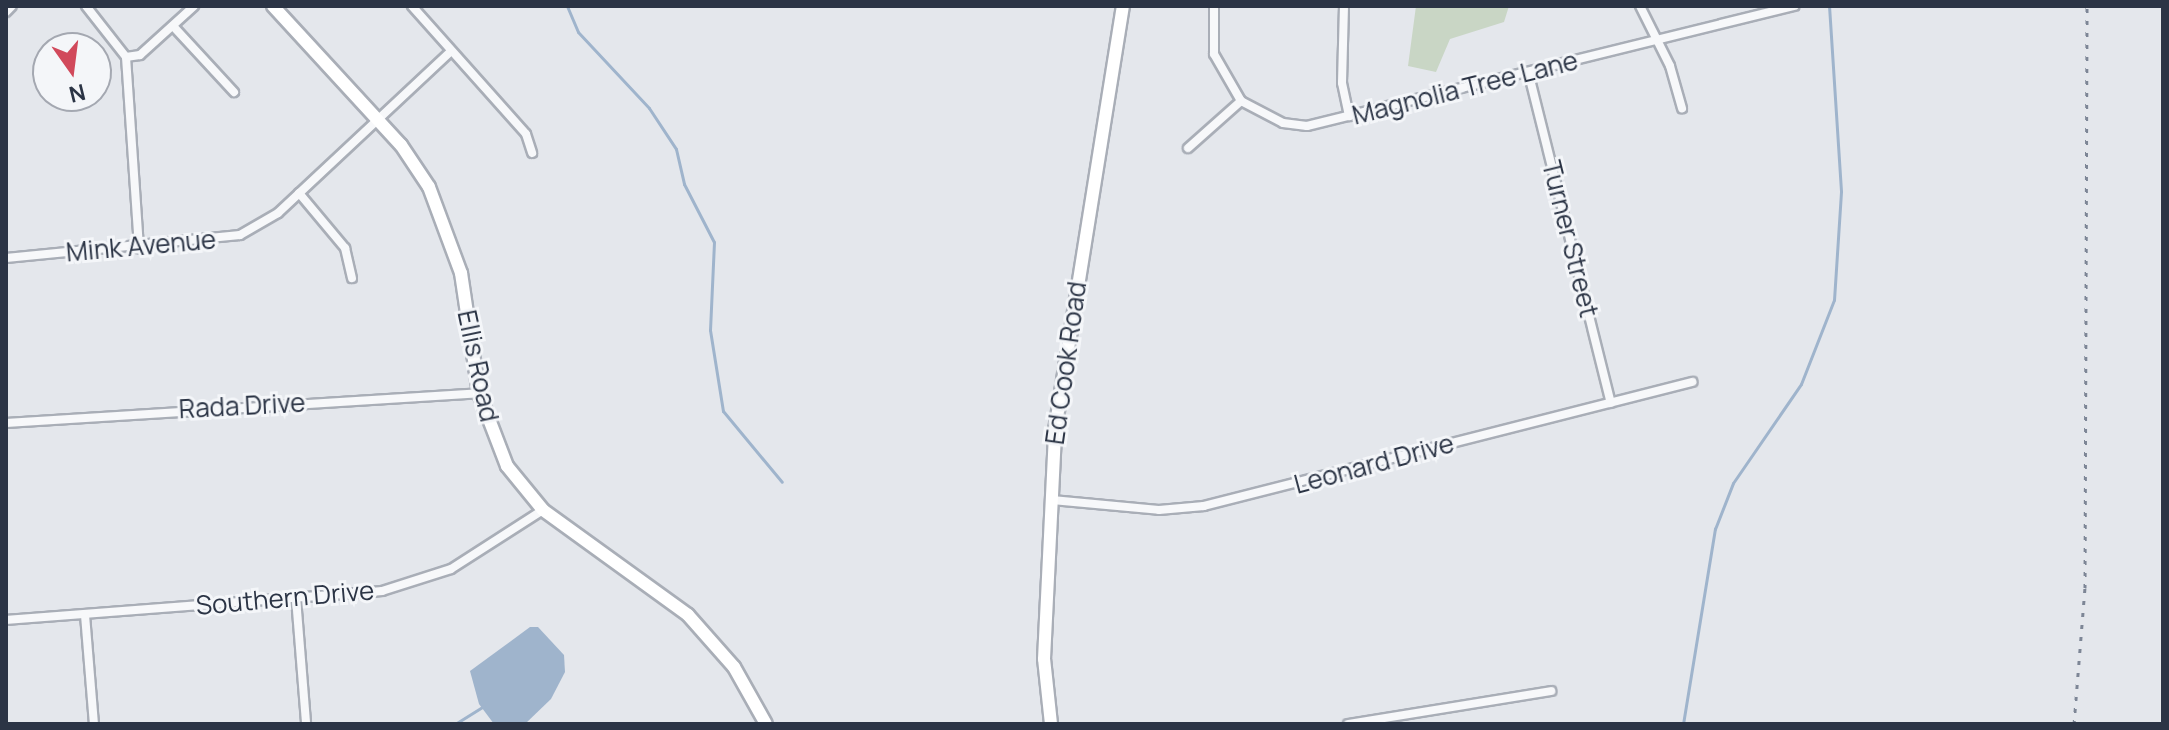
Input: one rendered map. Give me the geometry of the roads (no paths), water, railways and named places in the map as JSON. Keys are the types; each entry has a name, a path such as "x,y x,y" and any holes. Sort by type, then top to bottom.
{"main road":[{"name":"Ellis Road","path":"273,6 380,122 429,187 451,238 479,393 507,466 543,510 688,615 734,667 766,724"},
{"name":"Ed Cook Road","path":"1051,724 1044,659 1060,383 1123,6"}],"street":[{"path":"6,12 12,6"},
{"path":"86,6 126,57 139,249"},
{"path":"126,57 140,55 194,6"},
{"path":"412,6 526,134 532,153"},
{"path":"1188,148 1241,101 1214,54 1214,6"},
{"path":"1344,6 1342,83 1349,116"},
{"path":"1640,6 1657,36 1682,108"},
{"name":"Magnolia Tree Lane","path":"1241,101 1247,108 1295,125 1349,116 1529,75 1657,36 1794,6"},
{"path":"173,26 234,92"},
{"name":"Mink Avenue","path":"6,258 139,249 240,235 299,193 380,122 451,51"},
{"name":"Turner Street","path":"1529,75 1611,403"},
{"path":"299,193 345,248 352,278"},
{"name":"Leonard Drive","path":"1052,500 1159,510 1204,506 1692,382"},
{"name":"Rada Drive","path":"6,423 479,393"},
{"name":"Southern Drive","path":"6,620 382,591 435,576 482,552 543,510"},
{"path":"296,598 306,723"},
{"path":"85,615 94,724"},
{"path":"1348,724 1551,691"}],"water":[{"path":"530,627 538,627 564,655 565,672 551,699 525,724 494,724 479,704 470,671"}],"waterway":[{"path":"567,6 578,32 649,108 676,149 684,184 714,242 710,330 723,411 782,482"},
{"path":"1683,724 1715,529 1733,483 1801,384 1834,300 1841,191 1829,6"},
{"path":"455,724 484,706"}],"railway":[{"path":"2074,724 2085,588 2087,6"}]}
